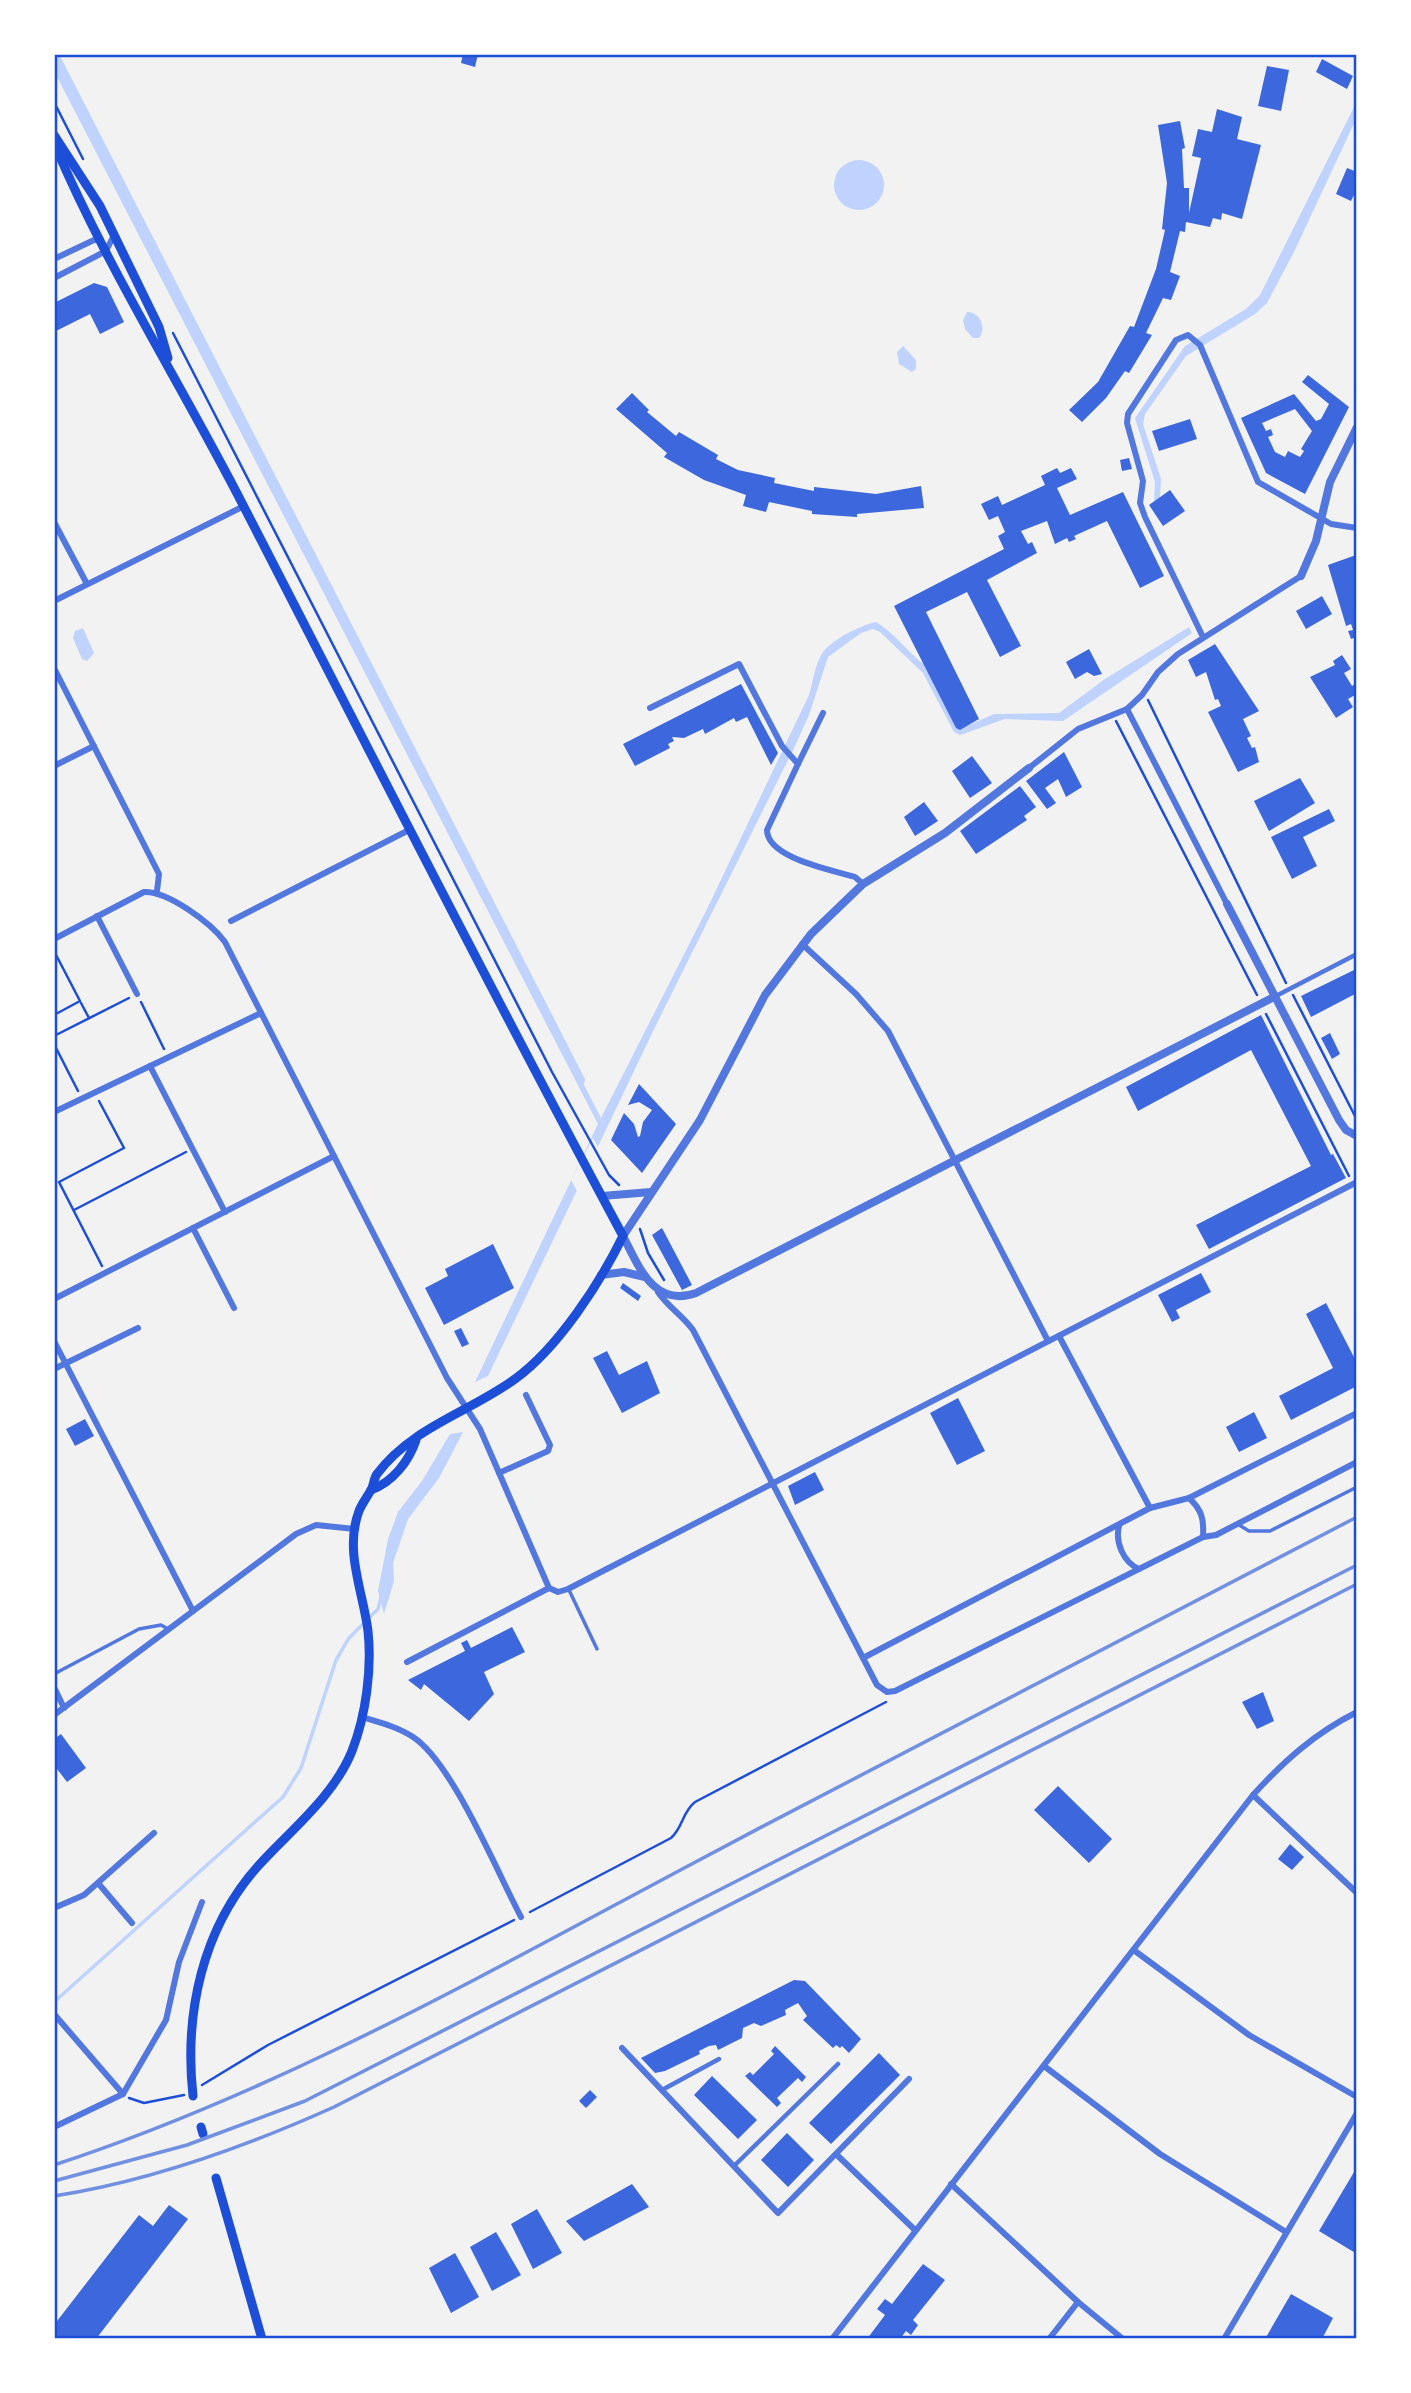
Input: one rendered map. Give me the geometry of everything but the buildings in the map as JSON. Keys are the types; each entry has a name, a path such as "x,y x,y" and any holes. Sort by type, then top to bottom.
{"main road":[{"path":"54,135 92,192 112,231 159,327 170,367"},
{"path":"54,143 153,340 244,506 471,953 502,1005 623,1237 601,1275 537,1360 502,1388 442,1420 416,1440 406,1444 375,1476 355,1529 354,1558 368,1632 368,1675 362,1717 352,1751 332,1786 239,1891 202,1964 191,2024 193,2096"},
{"path":"216,2178 262,2339"}],"street":[{"path":"109,248 112,231"},
{"path":"54,259 94,240 101,240"},
{"path":"54,278 109,248 121,250"},
{"path":"1203,637 1140,503 1143,481 1127,423 1131,406 1176,340 1188,335 1197,342 1253,477 1264,487 1331,524 1357,528"},
{"path":"1357,427 1330,482 1316,541 1301,576 1203,637 1164,666 1142,695 1127,709 1078,729 945,833 863,884 802,944 765,995 710,1103 623,1237 645,1276 667,1306 681,1314 692,1330 877,1685 887,1692 895,1691 1357,1462"},
{"path":"54,601 244,506"},
{"path":"54,522 87,584"},
{"path":"650,709 739,664 782,746 798,764"},
{"path":"54,668 159,874 157,891"},
{"path":"1127,709 1342,1125 1357,1136"},
{"path":"823,713 769,825 769,842 780,852 855,877 863,884"},
{"path":"54,765 94,746"},
{"path":"232,921 409,830"},
{"path":"54,939 144,892 157,891 214,928 261,1013 451,1386 480,1429 549,1588 558,1592 1355,1183"},
{"path":"97,916 137,994"},
{"path":"802,944 846,985 888,1031 1048,1341"},
{"path":"658,1292 679,1297 696,1293 1357,954"},
{"path":"54,1112 261,1013"},
{"path":"150,1066 225,1212"},
{"path":"54,1299 334,1156"},
{"path":"602,1196 650,1192"},
{"path":"193,1228 234,1308"},
{"path":"601,1275 624,1272 645,1276"},
{"path":"54,1370 138,1328"},
{"path":"1059,1335 1150,1508"},
{"path":"54,1341 193,1611"},
{"path":"499,1473 548,1451 550,1445 526,1395"},
{"path":"863,1658 1150,1508 1189,1497 1357,1413"},
{"path":"1189,1497 1198,1506 1203,1517 1203,1537"},
{"path":"54,1715 309,1527 320,1525 355,1529"},
{"path":"1119,1526 1117,1535 1126,1560 1139,1569"},
{"path":"407,1662 549,1588"},
{"path":"54,1687 64,1708"},
{"path":"832,2339 1135,1951 1253,1795 1282,1763 1314,1736 1357,1712"},
{"path":"362,1717 404,1731 431,1752 461,1801 521,1917"},
{"path":"1253,1795 1357,1893"},
{"path":"54,1908 84,1895 154,1833"},
{"path":"98,1883 132,1923"},
{"path":"54,2127 123,2094 166,2020 178,1962 202,1902"},
{"path":"1135,1951 1249,2035 1357,2097"},
{"path":"54,2014 123,2094"},
{"path":"622,2048 778,2213 909,2078"},
{"path":"662,2090 719,2059"},
{"path":"734,2166 838,2064"},
{"path":"1044,2066 1160,2154 1286,2232"},
{"path":"1224,2339 1357,2113"},
{"path":"837,2155 915,2230"},
{"path":"951,2184 1078,2302 1123,2339"},
{"path":"1049,2339 1078,2302"}],"lane":[{"path":"1237,1523 1249,1531 1270,1531 1357,1488"},
{"path":"568,1589 597,1648"},
{"path":"54,1674 139,1629 162,1625 168,1629"}],"path":[{"path":"54,103 88,168"},
{"path":"169,325 590,1143 625,1196"},
{"path":"1142,695 1148,700 1357,1120"},
{"path":"1113,715 1355,1183"},
{"path":"54,951 89,1018"},
{"path":"54,1036 137,994 169,1057"},
{"path":"54,1014 80,1001"},
{"path":"54,1044 82,1098"},
{"path":"94,1092 124,1148 59,1182 106,1273"},
{"path":"73,1210 192,1149"},
{"path":"635,1215 648,1253 667,1286 678,1292 679,1297"},
{"path":"209,2081 268,2045 671,1838 679,1829 686,1811 695,1802 885,1703"},
{"path":"123,2094 144,2103 176,2098"}],"water":[{"path":"54,54 59,54 585,1079 584,1085 601,1118 707,909 809,695 820,657 833,642 876,622 925,665 960,729 994,714 1059,713 1105,679 1189,627 1192,633 1063,721 1005,719 960,735 954,732 923,673 880,632 873,629 861,633 828,657 809,715 795,746 657,1023 488,1376 475,1382 598,1124 54,71"},
{"path":"1357,101 1357,117 1267,303 1255,314 1186,356 1145,414 1143,424 1161,479 1160,498 1154,502 1155,482 1135,418 1185,346 1246,309 1260,295"},
{"path":"859,160 877,167 884,185 877,203 859,210 841,203 834,185 841,167"},
{"path":"967,312 981,321 979,338 973,338 965,329 963,320"},
{"path":"903,346 916,360 916,369 912,372 899,364 897,352"},
{"path":"83,628 94,653 87,661 82,659 73,638 75,631"},
{"path":"463,1432 439,1478 408,1519 393,1563 394,1581 384,1614 378,1591 388,1539 398,1512 422,1481 450,1434"}],"pier":[{"path":"593,1138 599,1149 578,1193 571,1180"}],"waterway":[{"path":"54,2002 283,1797 301,1768 336,1660 349,1638 378,1609 381,1597"}],"railway":[{"path":"54,2165 137,2136 218,2103 378,2029 1357,1517"},
{"path":"54,2181 187,2145 305,2101 1357,1565"},
{"path":"54,2196 90,2190 197,2161 334,2107 1357,1584"}]}
